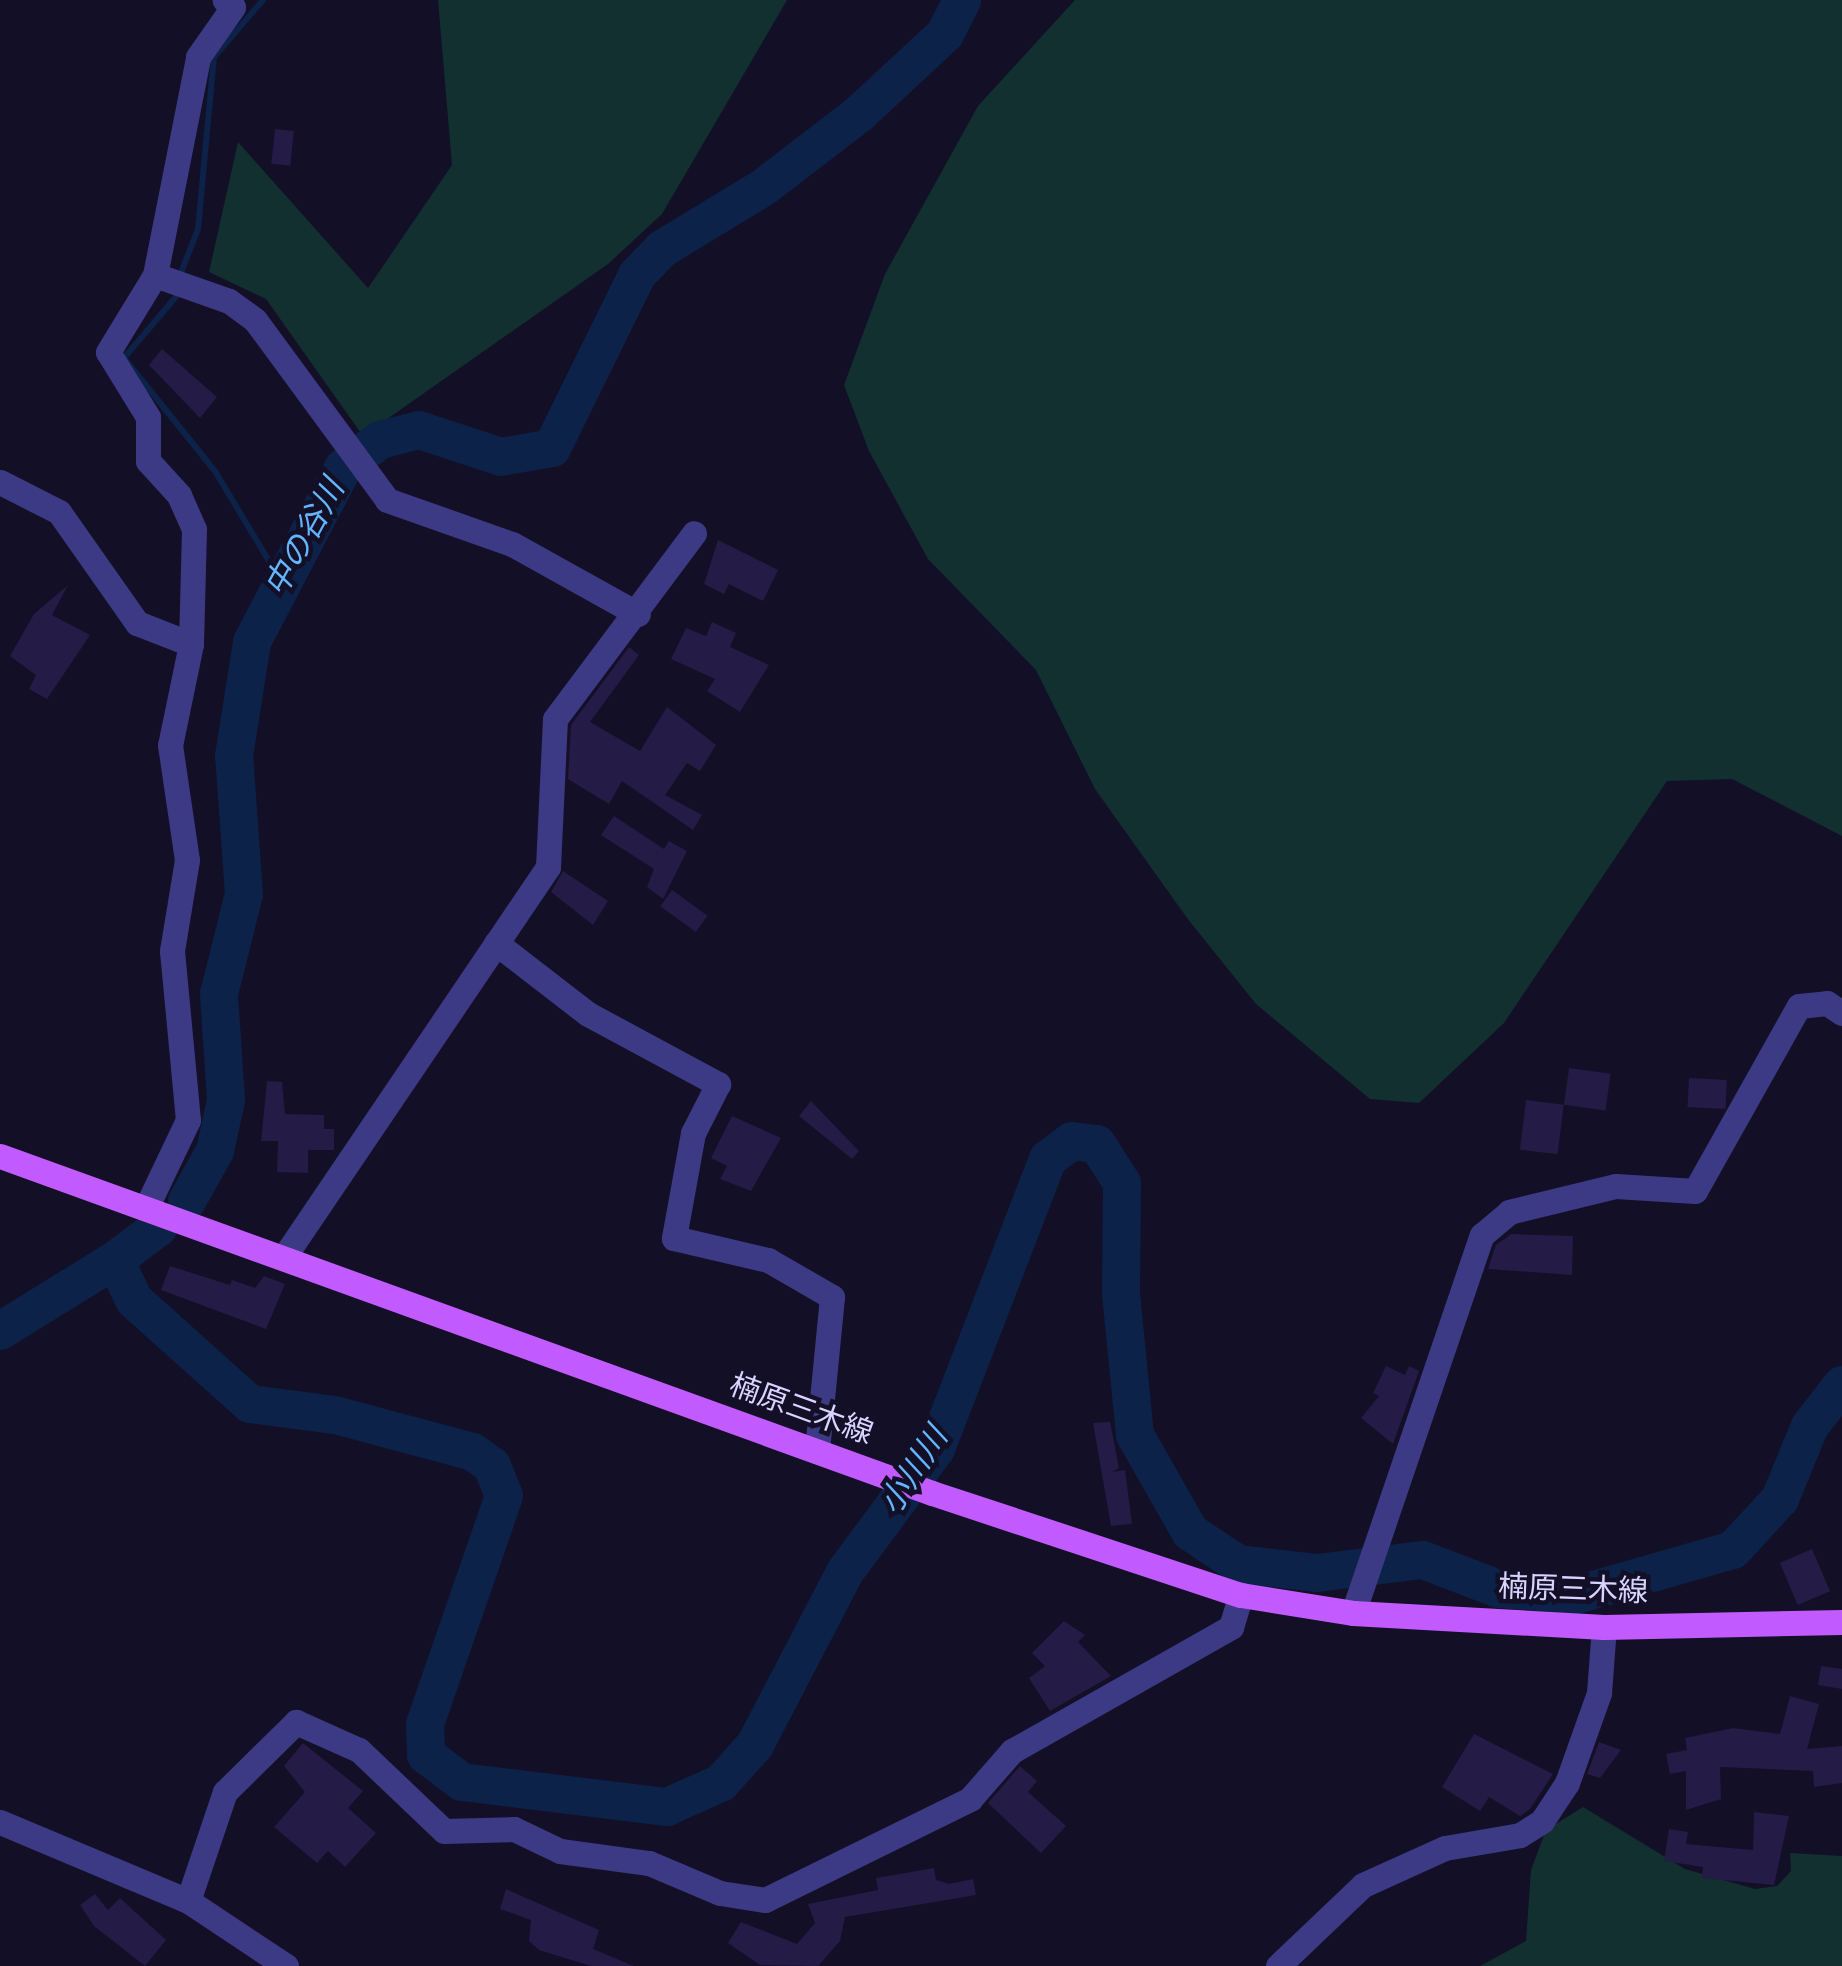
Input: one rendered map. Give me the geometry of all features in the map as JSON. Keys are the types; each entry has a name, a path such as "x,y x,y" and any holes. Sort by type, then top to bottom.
{"main road":[{"name":"楠原三木線","path":"0,1156 286,1254 932,1493 1241,1595 1353,1612 1604,1627 1842,1622"}],"street":[{"path":"146,1208 188,1120 172,950 187,860 170,745 190,644 194,529 179,495 148,462 148,417 108,352 161,277 198,57 233,7 226,0"},
{"path":"161,277 193,288 255,320 340,442 387,500 512,544 638,614"},
{"path":"0,482 59,512 137,623 190,644"},
{"path":"286,1254 548,866 555,719 638,614 694,533"},
{"path":"496,943 588,1014 718,1084 693,1133 674,1238 768,1260 832,1297 818,1451"},
{"path":"1353,1612 1482,1235 1509,1212 1616,1186 1695,1191 1799,1006 1827,1003 1842,1014"},
{"path":"188,1901 225,1792 296,1722 359,1750 444,1831 514,1828 560,1850 649,1862 720,1893 765,1900 970,1798 1012,1751 1231,1626 1241,1595"},
{"path":"1278,1966 1363,1885 1445,1848 1520,1834 1542,1821 1567,1783 1600,1693 1604,1627"},
{"path":"0,1822 188,1901 286,1966"}],"green space":[{"path":"438,0 787,0 662,214 608,264 363,436 266,299 209,272 238,142 368,288 452,165"},
{"path":"1075,0 1842,0 1842,836 1732,779 1667,781 1504,1023 1419,1103 1370,1099 1256,1004 1187,918 1095,789 1036,670 928,559 869,451 844,385 885,274 978,106"},
{"path":"1583,1807 1685,1869 1755,1889 1777,1886 1791,1871 1790,1853 1842,1856 1842,1966 1480,1966 1526,1941 1531,1870 1546,1830"}],"building":[{"path":"275,129 294,131 290,166 271,164"},
{"path":"162,349 217,397 200,418 149,365"},
{"path":"718,540 778,570 763,601 729,584 724,594 704,584"},
{"path":"68,585 52,615 90,635 47,699 29,689 36,675 10,656 34,614"},
{"path":"712,622 736,633 730,647 769,665 740,712 707,691 715,679 671,659 686,628 706,636"},
{"path":"629,647 639,655 590,722 640,751 667,707 716,745 700,771 687,763 665,795 702,815 693,830 622,781 609,804 568,779 571,725"},
{"path":"614,816 664,849 669,841 687,851 663,899 647,887 654,869 601,835"},
{"path":"563,871 608,901 593,925 551,892"},
{"path":"672,890 708,916 696,932 660,906"},
{"path":"1569,1068 1611,1074 1605,1110 1564,1105"},
{"path":"1689,1078 1727,1080 1725,1109 1687,1107"},
{"path":"267,1081 282,1082 285,1114 324,1115 324,1129 334,1129 334,1150 308,1150 308,1173 277,1172 278,1141 261,1141"},
{"path":"1526,1100 1564,1105 1558,1154 1520,1150"},
{"path":"811,1101 859,1151 852,1159 799,1116"},
{"path":"732,1116 781,1138 751,1191 720,1179 727,1166 711,1158"},
{"path":"1511,1234 1573,1236 1572,1275 1488,1269 1496,1245"},
{"path":"170,1266 230,1285 232,1280 255,1288 264,1276 285,1284 266,1329 161,1290"},
{"path":"1386,1366 1405,1375 1409,1366 1419,1371 1393,1444 1361,1418 1379,1396 1373,1393"},
{"path":"1110,1422 1119,1468 1112,1472 1125,1470 1132,1524 1111,1526 1093,1423"},
{"path":"1812,1549 1830,1591 1798,1605 1780,1563"},
{"path":"1064,1621 1085,1635 1078,1642 1111,1676 1050,1711 1029,1678 1045,1666 1032,1653"},
{"path":"1821,1666 1842,1669 1842,1689 1818,1685"},
{"path":"1790,1696 1819,1704 1807,1749 1842,1746 1842,1783 1814,1787 1813,1771 1720,1767 1721,1799 1686,1810 1686,1771 1670,1774 1666,1754 1687,1750 1685,1738 1733,1728 1780,1734"},
{"path":"1474,1734 1553,1774 1530,1809 1520,1816 1489,1797 1480,1811 1442,1787"},
{"path":"1599,1742 1621,1750 1600,1778 1587,1774"},
{"path":"303,1743 363,1791 348,1808 376,1833 345,1867 328,1851 317,1863 274,1827 305,1792 284,1766"},
{"path":"1020,1766 1037,1781 1028,1792 1066,1826 1041,1853 988,1803"},
{"path":"1754,1812 1789,1816 1774,1885 1702,1878 1703,1867 1664,1861 1669,1829 1688,1832 1686,1844 1753,1850"},
{"path":"934,1868 936,1880 949,1884 973,1879 976,1895 845,1917 840,1941 818,1966 760,1965 728,1943 741,1922 797,1944 815,1923 808,1904 878,1890 876,1878"},
{"path":"506,1889 599,1930 593,1949 634,1966 591,1966 539,1950 529,1941 531,1920 500,1909"},
{"path":"95,1894 108,1910 120,1898 166,1940 145,1966 94,1926 80,1905"}],"waterway":[{"path":"180,275 198,229 214,57 263,0"},
{"name":"中の谷川","path":"187,1201 215,1151 226,1100 219,994 244,894 234,756 252,642 343,468 380,440 419,430 501,457 552,448 637,275 662,249 764,187 859,114 945,34 962,0"},
{"path":"179,293 124,358 215,471 279,578"},
{"name":"小川川","path":"0,1331 115,1260 134,1300 250,1404 335,1415 473,1452 492,1466 504,1496 425,1724 426,1755 462,1782 667,1807 721,1783 755,1745 845,1572 936,1449 1048,1159 1072,1141 1097,1144 1122,1183 1121,1294 1135,1435 1190,1532 1238,1564 1317,1573 1423,1560 1499,1589 1576,1595 1733,1550 1780,1499 1810,1426 1842,1385"},
{"name":"中の谷川","path":"115,1260 158,1228"}]}
